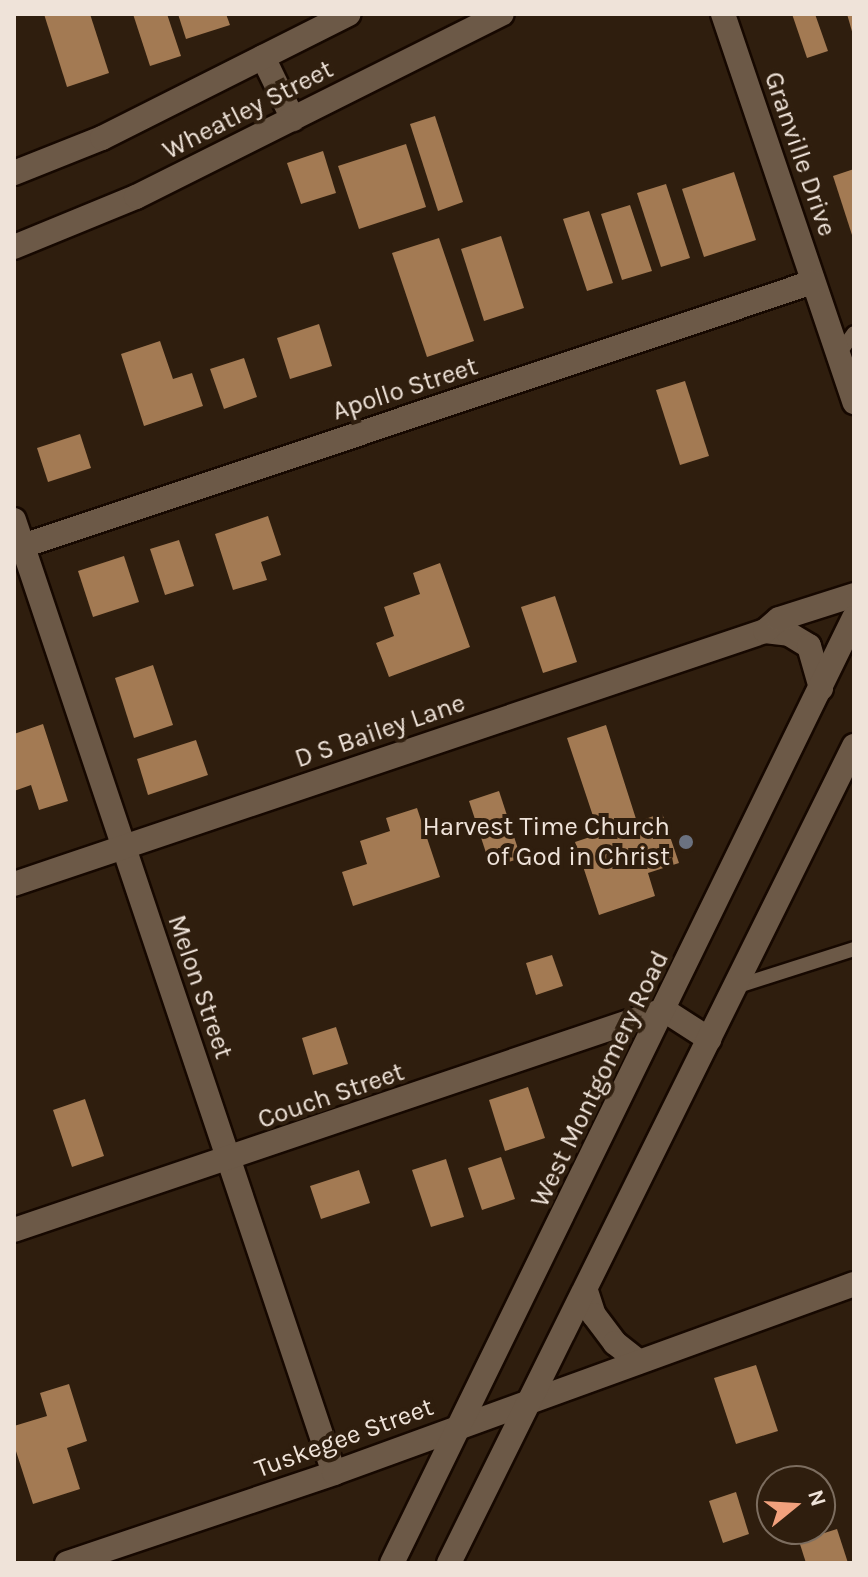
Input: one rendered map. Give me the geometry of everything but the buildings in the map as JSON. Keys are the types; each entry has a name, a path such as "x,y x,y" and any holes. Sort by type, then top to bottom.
{"street":[{"name":"Wheatley Street","path":"14,173 102,138 349,14"},
{"name":"Wheatley Street","path":"14,247 136,197 502,14"},
{"name":"Granville Drive","path":"723,14 854,402"},
{"path":"263,57 293,119"},
{"name":"Apollo Street","path":"18,548 813,282"},
{"name":"Melon Street","path":"14,520 18,548 124,847 334,1473"},
{"name":"D S Bailey Lane","path":"14,884 765,631 779,619 854,595"},
{"name":"West Montgomery Road","path":"392,1563 463,1425 854,618"},
{"path":"765,631 789,634 809,646 821,688"},
{"path":"449,1563 854,746"},
{"path":"664,1010 709,1039"},
{"name":"Couch Street","path":"14,1230 230,1161 664,1010"},
{"name":"Tuskegee Street","path":"67,1563 334,1473 854,1284"},
{"path":"586,1291 594,1315 615,1343 638,1361"}],"lane":[{"path":"838,355 854,333"},
{"path":"735,987 854,949"}],"place":[{"name":"Harvest Time Church of God in Christ","path":"686,842"}]}
